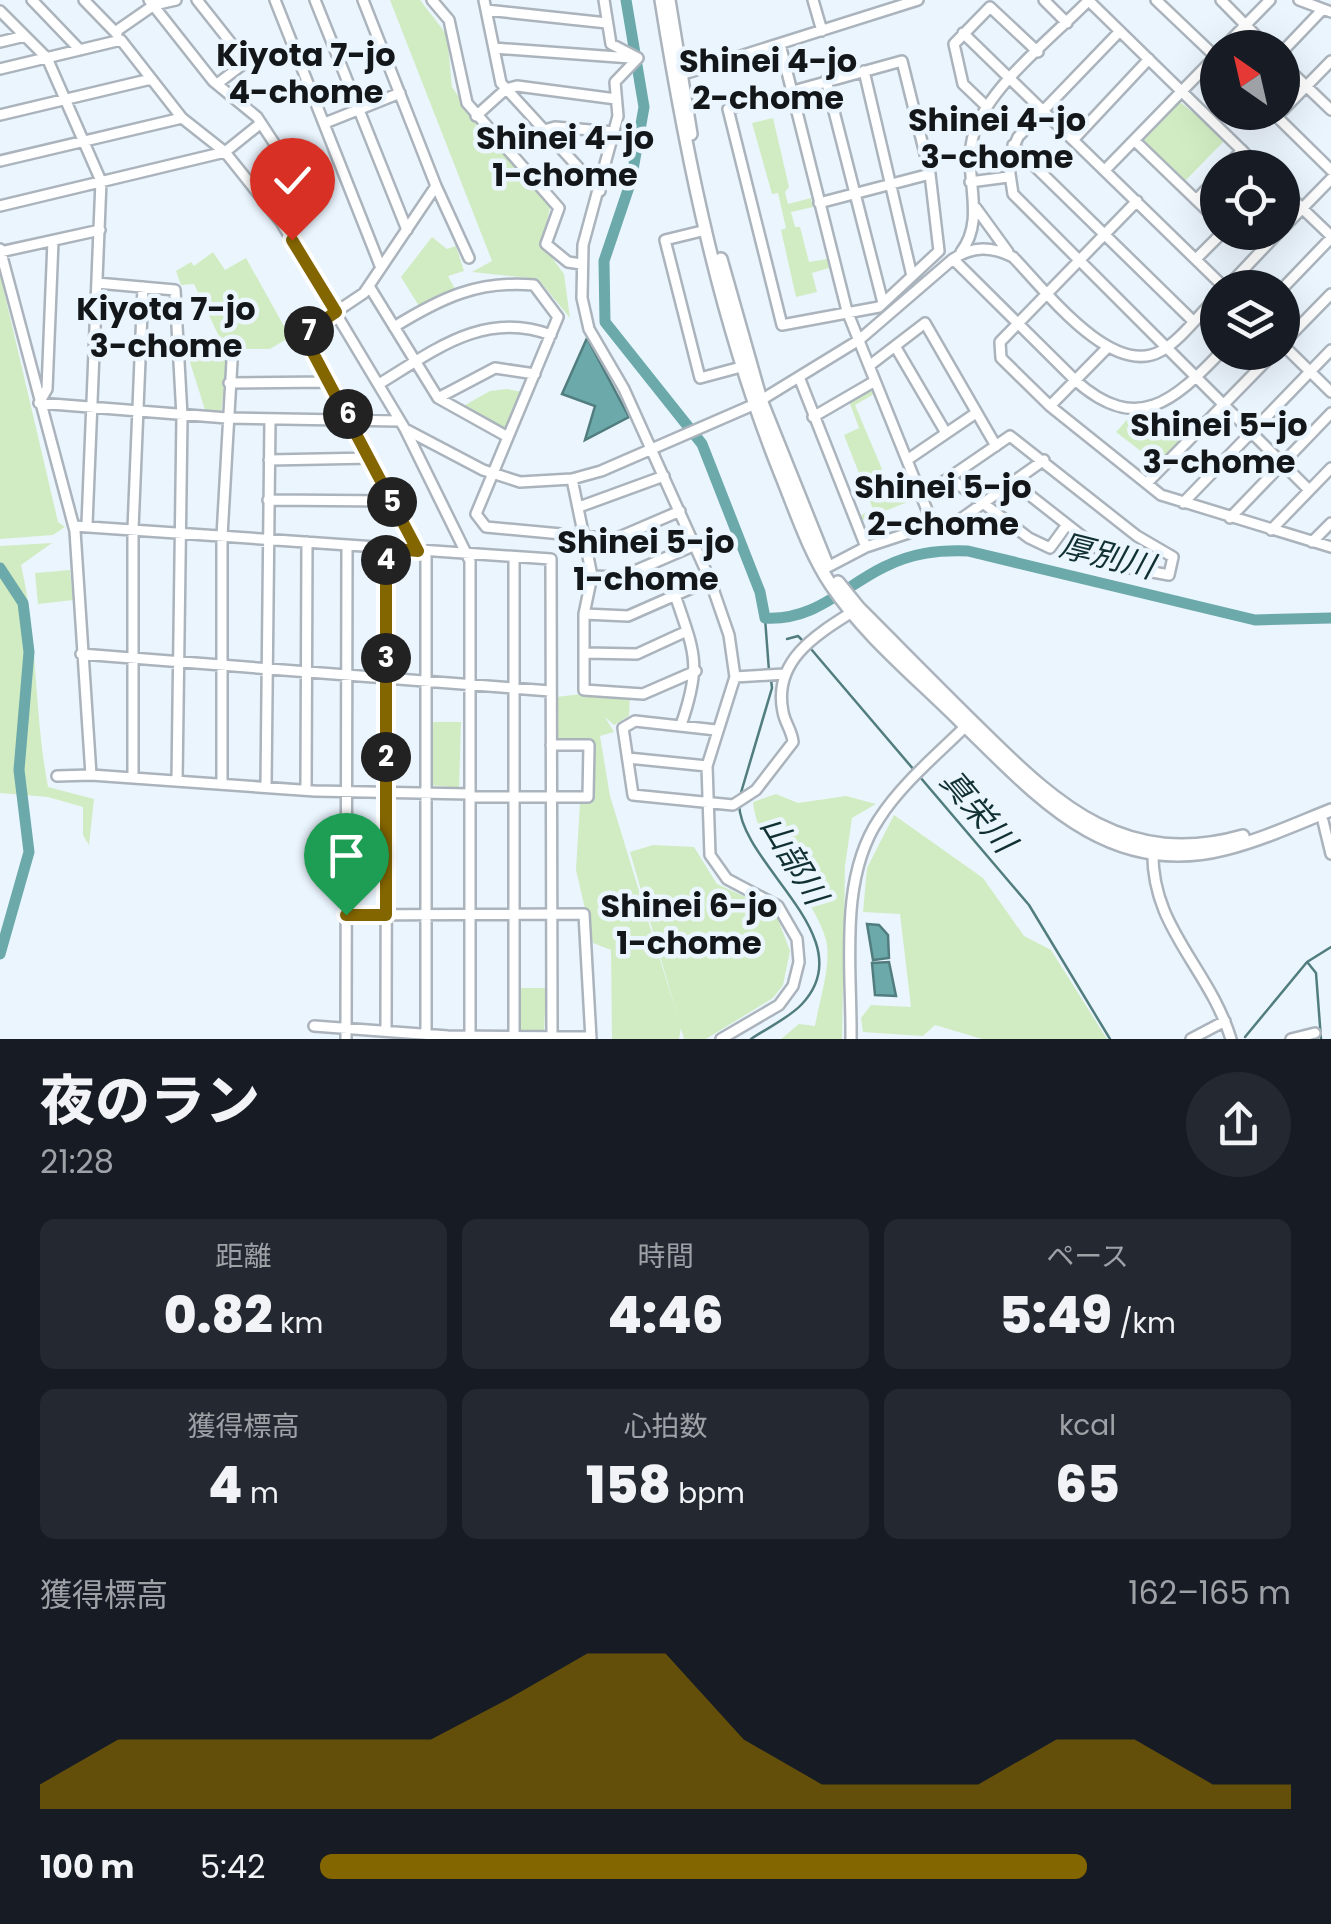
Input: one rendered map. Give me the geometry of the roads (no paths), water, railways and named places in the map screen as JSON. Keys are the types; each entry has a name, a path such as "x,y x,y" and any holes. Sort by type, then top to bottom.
{"main road":[{"path":"661,0 704,195 757,403"},
{"path":"669,0 678,76 706,230 742,367 825,568 852,607 1060,816 1112,843 1224,849 1325,811"}],"street":[{"path":"32,0 80,50"},
{"path":"84,0 118,36 182,118 225,152 283,225 379,384 468,554 470,1038"},
{"path":"0,69 80,50 118,36 152,3 176,0"},
{"path":"197,0 246,62 216,84"},
{"path":"275,0 381,268"},
{"path":"315,0 407,230"},
{"path":"362,0 469,258"},
{"path":"432,0 449,20 462,87 476,116 559,208 546,244 568,262 580,264"},
{"path":"604,0 611,44 638,58"},
{"path":"813,0 822,31"},
{"path":"1044,0 1066,23"},
{"path":"39,402 182,416 402,425 493,474 520,482 572,479 757,403 858,340 956,257 973,229 970,148 987,107 1089,0 1242,150"},
{"path":"1156,0 1200,40"},
{"path":"1221,0 1252,30"},
{"path":"1240,30 1270,0"},
{"path":"1299,0 1327,11 1300,36"},
{"path":"678,76 913,1"},
{"path":"152,3 216,84 261,122 307,193 283,225"},
{"path":"600,191 506,90 485,5 607,24"},
{"path":"987,107 963,84 954,44 990,7 1038,52"},
{"path":"0,10 46,58 100,181 88,524"},
{"path":"1120,31 1013,145 1008,177 1019,204 1310,490"},
{"path":"964,34 1207,270"},
{"path":"0,42 25,36"},
{"path":"780,44 847,312 933,525"},
{"path":"494,48 638,58"},
{"path":"638,58 615,82 614,132 580,264 589,329 664,476 710,580 729,635 735,677 707,766 707,842 716,868 727,879 778,906 796,939 799,962 793,986 779,1006 721,1039"},
{"path":"1074,138 1149,59"},
{"path":"1300,92 1331,60"},
{"path":"902,61 930,174 939,251 882,303 782,326 728,109 790,91 902,61"},
{"path":"864,70 912,276"},
{"path":"1105,170 1200,72"},
{"path":"0,115 152,79"},
{"path":"826,80 882,303"},
{"path":"1300,80 1331,110"},
{"path":"476,116 506,90 517,86 616,99"},
{"path":"324,123 400,93"},
{"path":"0,162 182,118"},
{"path":"0,206 225,152 261,122"},
{"path":"544,130 555,127 614,132"},
{"path":"1294,130 1331,170"},
{"path":"1134,140 1200,204"},
{"path":"1013,145 1192,321"},
{"path":"819,203 930,174"},
{"path":"970,182 1008,177"},
{"path":"1300,270 1331,237 1302,208 1331,178"},
{"path":"426,1033 422,551 303,334 369,286 436,186"},
{"path":"1196,200 1200,196"},
{"path":"1137,201 1000,342 1000,358 1050,406 1161,496 1331,547"},
{"path":"975,205 1012,257 1106,348 1131,358 1166,348 1200,313"},
{"path":"91,775 74,526 0,251 100,230"},
{"path":"706,230 664,240 700,378 742,367"},
{"path":"39,402 47,390 53,241"},
{"path":"956,257 984,248 1012,257"},
{"path":"1196,259 1205,250"},
{"path":"1243,270 1262,250"},
{"path":"956,257 1095,398 1133,409 1171,400 1205,370"},
{"path":"394,326 439,299 506,282 534,286 558,317 476,514 486,527 614,539 680,511"},
{"path":"98,283 175,290 182,416 177,780"},
{"path":"369,286 438,398 508,437"},
{"path":"133,777 133,530 142,287"},
{"path":"1300,326 1331,294"},
{"path":"869,366 925,322 996,446"},
{"path":"379,384 473,330 504,324 551,335"},
{"path":"895,346 946,433"},
{"path":"1050,406 1106,348"},
{"path":"1182,503 1331,350"},
{"path":"222,783 222,536 232,361"},
{"path":"1300,362 1331,392"},
{"path":"438,398 495,368 535,374"},
{"path":"1147,483 1257,370"},
{"path":"799,377 866,547"},
{"path":"813,417 875,381"},
{"path":"229,383 329,382"},
{"path":"908,460 976,412"},
{"path":"1230,518 1331,414"},
{"path":"266,785 270,419"},
{"path":"921,497 1010,436 1137,536 1173,556 1168,575 1120,566 1012,482"},
{"path":"269,460 370,458"},
{"path":"825,568 866,547 933,525 951,526 1044,460"},
{"path":"1271,530 1331,468"},
{"path":"579,507 664,476"},
{"path":"950,478 1050,548 1066,526"},
{"path":"572,479 592,576 584,614 584,690 643,694 696,671"},
{"path":"268,500 392,502"},
{"path":"1312,542 1331,522"},
{"path":"74,526 551,559 552,1038"},
{"path":"306,789 307,542"},
{"path":"346,1034 347,545"},
{"path":"592,576 622,578 694,545"},
{"path":"386,548 386,1030"},
{"path":"514,556 514,1038"},
{"path":"584,614 628,616 710,580"},
{"path":"675,596 696,671 681,725"},
{"path":"716,730 634,721 622,728 633,795 733,804 747,797 794,742 782,709 782,674 812,637 852,607"},
{"path":"585,653 638,654 687,631"},
{"path":"81,654 550,691"},
{"path":"735,677 782,674"},
{"path":"851,1039 853,900 858,867 876,822 969,724"},
{"path":"57,776 346,791 588,798 589,744 550,746"},
{"path":"628,758 707,766"},
{"path":"1325,811 1331,834"},
{"path":"1325,811 1331,854"},
{"path":"1153,848 1157,902 1225,1021 1230,1039"},
{"path":"314,1026 346,1034 386,1030 470,1038 591,1038 584,914 346,915"},
{"path":"1191,1039 1225,1021"},
{"path":"1292,1039 1315,1033"}],"waterway":[{"name":"厚別川","path":"626,0 644,107 631,181 604,261 605,322 702,444 760,592 765,618 814,608 905,558 957,551 1255,620 1331,618"},
{"path":"0,568 23,603 29,652 19,770 29,852 0,954"},
{"name":"山部川","path":"765,618 769,671"},
{"name":"真栄川","path":"787,639 798,636 805,643"},
{"name":"真栄川","path":"811,649 1029,905 1110,1039"},
{"name":"山部川","path":"740,796 772,688 771,679"},
{"name":"山部川","path":"739,804 745,828 795,902 819,954 817,979 802,1004 751,1039"},
{"name":"真栄川","path":"1245,1037 1307,962 1331,947"},
{"path":"1308,963 1316,973 1321,1039"}],"district":[{"name":"Kiyota 7-jo 4-chome","path":"306,74"},
{"name":"Shinei 4-jo 2-chome","path":"768,80"},
{"name":"Shinei 4-jo 3-chome","path":"997,138"},
{"name":"Shinei 4-jo 1-chome","path":"565,156"},
{"name":"Kiyota 7-jo 3-chome","path":"166,328"},
{"name":"Shinei 5-jo 3-chome","path":"1219,444"},
{"name":"Shinei 5-jo 2-chome","path":"943,506"},
{"name":"Shinei 5-jo 1-chome","path":"646,560"},
{"name":"Shinei 6-jo 1-chome","path":"689,924"}]}
